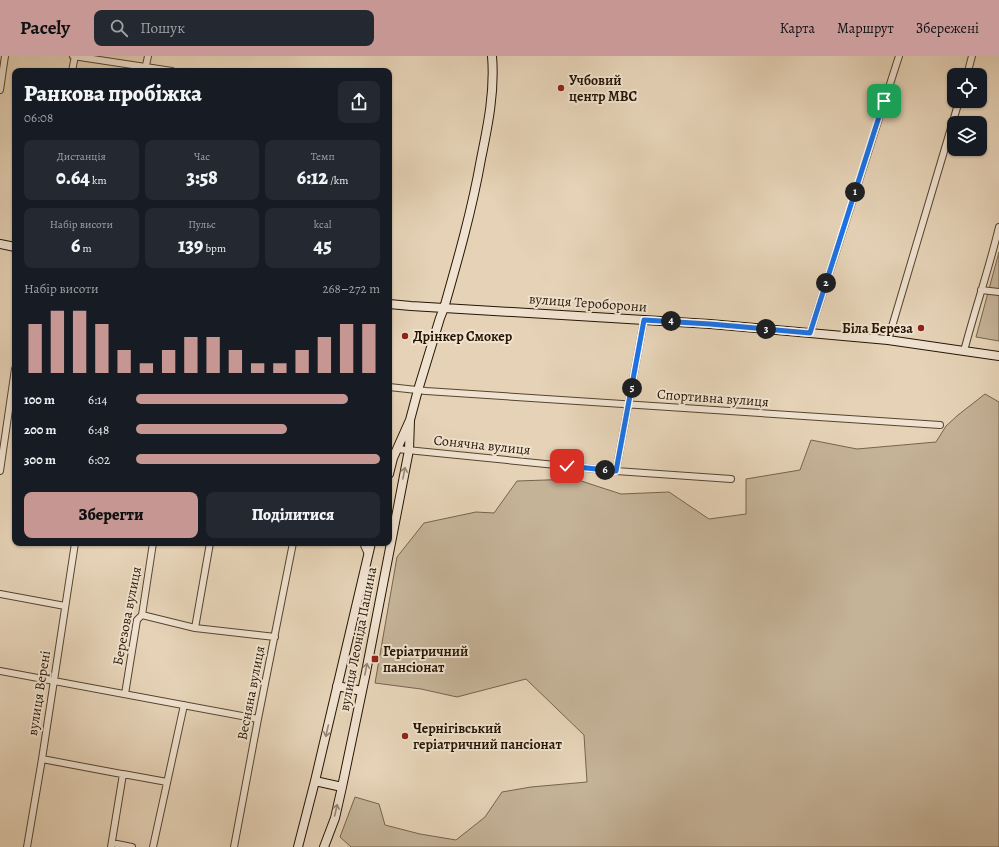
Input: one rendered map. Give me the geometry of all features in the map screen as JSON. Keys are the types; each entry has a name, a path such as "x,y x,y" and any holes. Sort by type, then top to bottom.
{"main road":[{"path":"392,462 410,420 444,308 471,208 490,119 493,70 492,56"},
{"path":"0,244 12,246"},
{"name":"вулиця Тероборони","path":"392,304 710,324 888,340 999,356"},
{"name":"вулиця Леоніда Пашина","path":"392,537 409,450 410,420"},
{"name":"вулиця Леоніда Пашина","path":"298,847 370,546"},
{"name":"вулиця Леоніда Пашина","path":"324,847 335,818 342,787 390,546"},
{"path":"337,686 362,691"},
{"path":"315,781 342,787"}],"street":[{"path":"0,90 5,56"},
{"path":"72,68 74,56 140,68"},
{"path":"145,68 148,56"},
{"path":"810,333 899,56"},
{"path":"969,68 972,56"},
{"path":"888,340 957,108"},
{"path":"964,351 981,290 996,248 999,227"},
{"path":"981,290 999,292"},
{"path":"616,471 644,320"},
{"name":"Спортивна вулиця","path":"392,386 418,390 940,425"},
{"path":"0,468 12,389"},
{"name":"Сонячна вулиця","path":"397,449 616,471 731,479"},
{"name":"вулиця Верені","path":"26,847 42,759 75,546"},
{"name":"Березова вулиця","path":"125,694 137,620 142,615 153,546"},
{"path":"195,628 209,546"},
{"name":"Весняна вулиця","path":"234,847 292,546"},
{"path":"364,546 368,554"},
{"path":"0,594 65,606"},
{"path":"142,615 195,628 275,637"},
{"path":"0,671 258,719"},
{"path":"153,847 184,705"},
{"path":"42,759 167,782"},
{"path":"127,775 123,774 111,845 132,847"}],"shaded area":[{"path":"999,252 999,341 976,337"},
{"path":"985,394 999,402 999,847 351,847 340,837 355,797 379,804 385,825 420,834 456,840 485,817 502,792 531,787 587,782 584,735 526,679 457,697 421,689 375,683 397,557 424,523 476,512 494,513 517,481 575,479 621,494 669,492 709,519 746,514 746,479 800,470 811,440 857,449 936,442 946,426"}],"place":[{"name":"Учбовий центр МВС","path":"561,88"},
{"name":"Біла Береза","path":"921,328"},
{"name":"Дрінкер Смокер","path":"405,336"},
{"name":"Геріатричний пансіонат","path":"375,659"},
{"name":"Чернігівський геріатричний пансіонат","path":"405,736"}],"route":[{"path":"567,466 616,471 644,320 810,333 884,101"}]}
